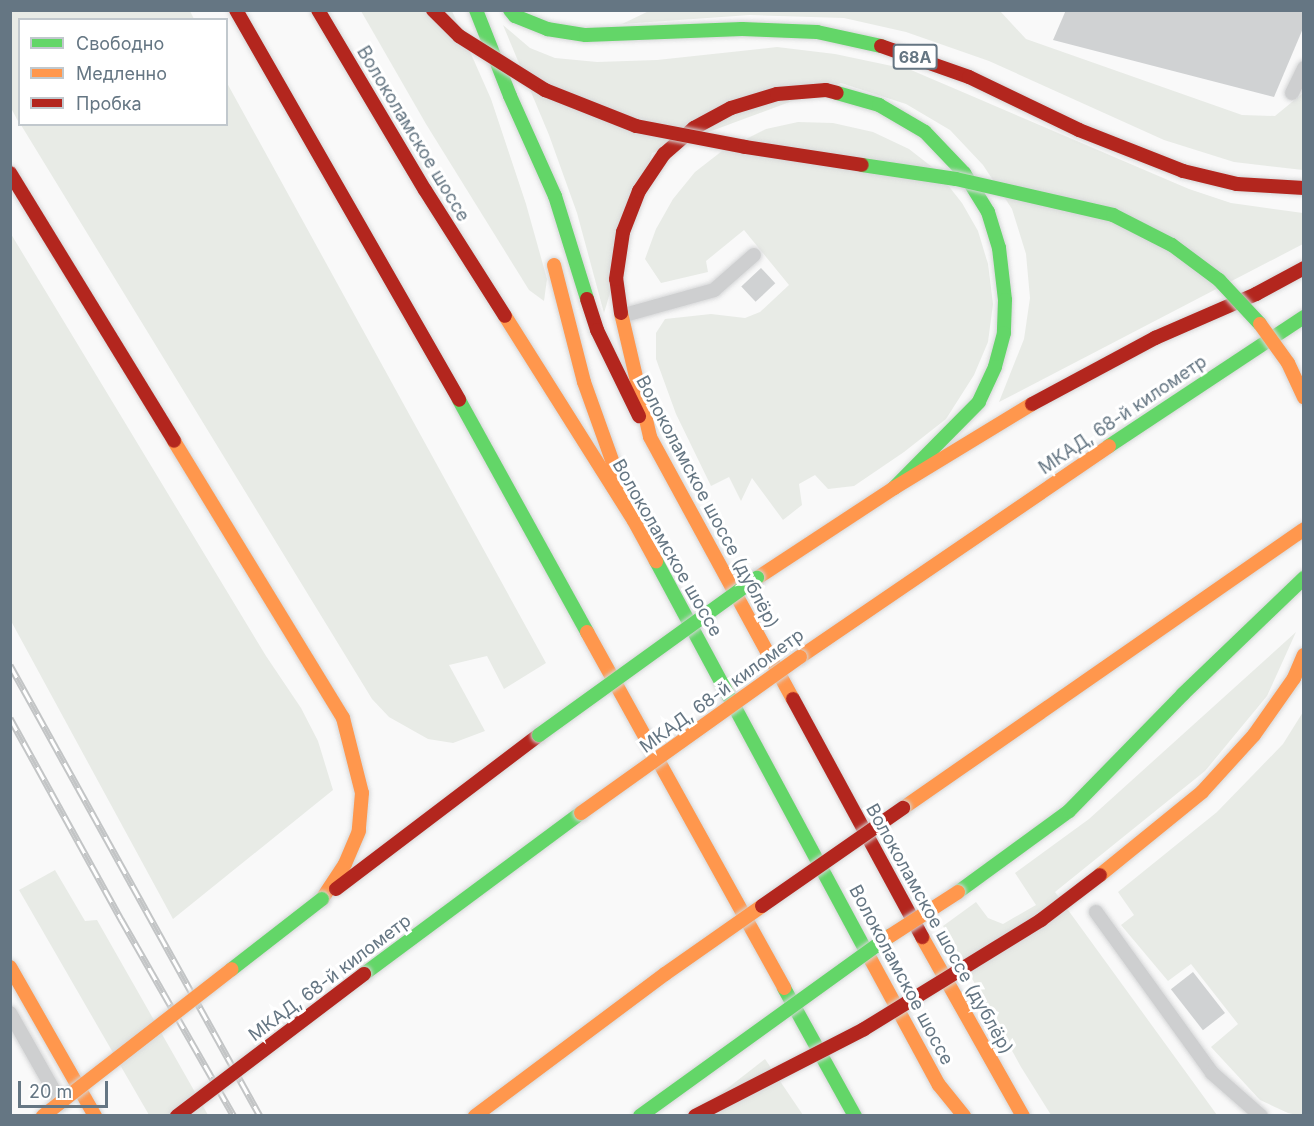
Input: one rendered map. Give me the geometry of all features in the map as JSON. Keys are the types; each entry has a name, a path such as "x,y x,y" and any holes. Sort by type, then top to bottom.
{"main road":[{"path":"236,10 438,362 855,1116"},
{"name":"Волоколамское шоссе","path":"318,10 425,190 634,521 939,1085 964,1116"},
{"path":"434,10 459,36 545,90 636,126 745,147 956,179 1113,215 1172,245 1219,280 1257,320 1288,363 1304,398"},
{"name":"Волоколамское шоссе (дублёр)","path":"476,10 510,96 555,196 597,330 650,436 991,1062 1023,1116"},
{"name":"68A","path":"510,10 515,16 548,29 586,35 742,29 817,32 890,48 969,77 1079,130 1183,171 1237,184 1304,188"},
{"path":"650,436 621,316 616,279 623,232 639,191 658,164 694,128 731,108 777,94 826,90 879,105 925,132 964,173 988,212 999,248 1005,300 1004,333 995,367 979,402 894,488"},
{"path":"510,96 528,171"},
{"path":"10,173 343,718 362,793 359,831 345,864 322,899"},
{"path":"550,250 584,382 634,521"},
{"path":"43,1116 322,899 539,735 757,578 894,488 1038,401 1155,338 1256,294 1304,268"},
{"name":"МКАД, 68-й километр","path":"177,1116 581,813 800,657 1068,473 1304,317"},
{"path":"475,1116 665,974 1304,530"},
{"path":"640,1116 855,958 958,892 1069,811 1183,694 1304,578"},
{"path":"695,1116 864,1029 1041,920 1114,865 1202,792 1254,735 1294,678 1304,655"},
{"path":"10,967 95,1116"},
{"path":"939,1085 957,1116"}],"lane":[{"path":"1292,93 1304,68"},
{"path":"621,316 714,290 754,255"},
{"path":"1096,912 1212,1073 1262,1116"},
{"path":"10,1013 68,1116"}],"shaded area":[{"path":"651,10 1000,11 1026,39 1242,115 1275,116 1303,93 1303,170 1234,162 1164,140 989,61 906,32 844,18 750,15 622,24"},
{"path":"11,11 190,11 194,18 18,18 18,121 11,108"},
{"path":"361,11 452,11 491,99 526,204 547,279 544,301 529,290 426,124"},
{"path":"503,25 530,48 555,58 597,62 657,60 777,47 835,54 911,70 1189,189 1231,203 1303,213 1303,244 999,402 1024,339 1030,298 1026,254 1012,209 983,165 950,130 906,104 841,83 652,153 604,313 577,213 549,135"},
{"path":"228,85 546,663 504,689 487,656 449,665 485,731 453,743 428,739 389,717 372,699 22,126 228,126"},
{"path":"798,122 833,123 873,132 909,149 936,170 962,203 978,231 988,264 993,304 988,342 974,375 946,419 904,452 854,486 828,489 815,475 799,484 802,505 783,520 752,478 741,501 729,477 711,486 676,414 656,359 656,333 665,319 711,314 745,318 760,312 789,285 744,230 706,261 708,272 661,283 645,259 656,229 673,199 695,172 722,151 766,129"},
{"path":"11,234 266,656 301,708 318,741 333,790 173,919 11,621"},
{"path":"1296,632 1267,696 1205,771 1055,892 1217,1115 1051,1115 1021,1067 943,926 976,902 988,918 1003,924 1036,905 1015,873 1089,819"},
{"path":"1303,712 1304,1115 1302,1116 1288,1113 1260,1100 1211,1047 1238,1024 1191,964 1168,981 1121,925 1134,915 1118,892 1217,812 1283,744"},
{"path":"55,870 85,921 97,920 208,1115 149,1115 19,890"},
{"path":"765,1059 803,1115 692,1116"}],"building":[{"path":"1066,10 1304,10 1304,26 1274,97 1053,40"},
{"path":"761,268 775,283 756,302 741,286"},
{"path":"1193,972 1225,1013 1203,1030 1171,989"}],"railway":[{"path":"10,665 260,1116"},
{"path":"10,718 121,919 234,1116"}],"traffic: fast":[{"path":"476,10 510,96 555,196 587,299"},
{"path":"510,10 515,16 547,29 586,35 742,29 817,32 881,46"},
{"path":"837,93 879,105 925,132 964,173 988,212 999,248 1005,300 1004,333 995,367 979,402 894,488"},
{"path":"862,165 956,179 1113,215 1172,245 1219,280 1260,324"},
{"path":"1109,446 1304,317"},
{"path":"459,400 587,632"},
{"path":"656,561 871,960"},
{"path":"539,735 757,578"},
{"path":"958,892 1069,811 1183,694 1304,578"},
{"path":"364,974 581,813"},
{"path":"232,969 322,899"},
{"path":"640,1116 890,936"},
{"path":"784,988 855,1116"}],"traffic: slow":[{"path":"554,265 584,382 623,491"},
{"path":"621,313 650,437 793,699"},
{"path":"505,316 634,521 656,561"},
{"path":"1260,324 1288,363 1304,398"},
{"path":"757,578 894,488 1032,404"},
{"path":"174,441 343,718 362,793 359,831 345,864 322,899"},
{"path":"800,657 1109,446"},
{"path":"903,808 1304,529"},
{"path":"587,632 784,988"},
{"path":"1100,875 1202,792 1254,735 1294,678 1304,655"},
{"path":"581,813 800,657"},
{"path":"890,936 958,892"},
{"path":"475,1116 665,974 762,906"},
{"path":"922,937 1023,1116"},
{"path":"871,960 939,1085 964,1116"},
{"path":"10,967 95,1116"},
{"path":"43,1116 232,969"}],"traffic: jam":[{"path":"236,10 459,400"},
{"path":"318,10 425,190 505,316"},
{"path":"433,10 459,36 545,90 636,126 745,147 862,165"},
{"path":"881,46 969,77 1079,130 1183,171 1237,184 1304,188"},
{"path":"621,313 616,279 623,232 639,191 664,154 694,128 731,108 777,94 826,90 837,93"},
{"path":"10,173 174,441"},
{"path":"1032,404 1155,338 1256,294 1304,268"},
{"path":"587,299 597,330 639,416"},
{"path":"793,699 922,937"},
{"path":"336,889 539,735"},
{"path":"762,906 903,808"},
{"path":"695,1116 864,1029 1041,920 1100,875"},
{"path":"177,1116 364,974"}]}
